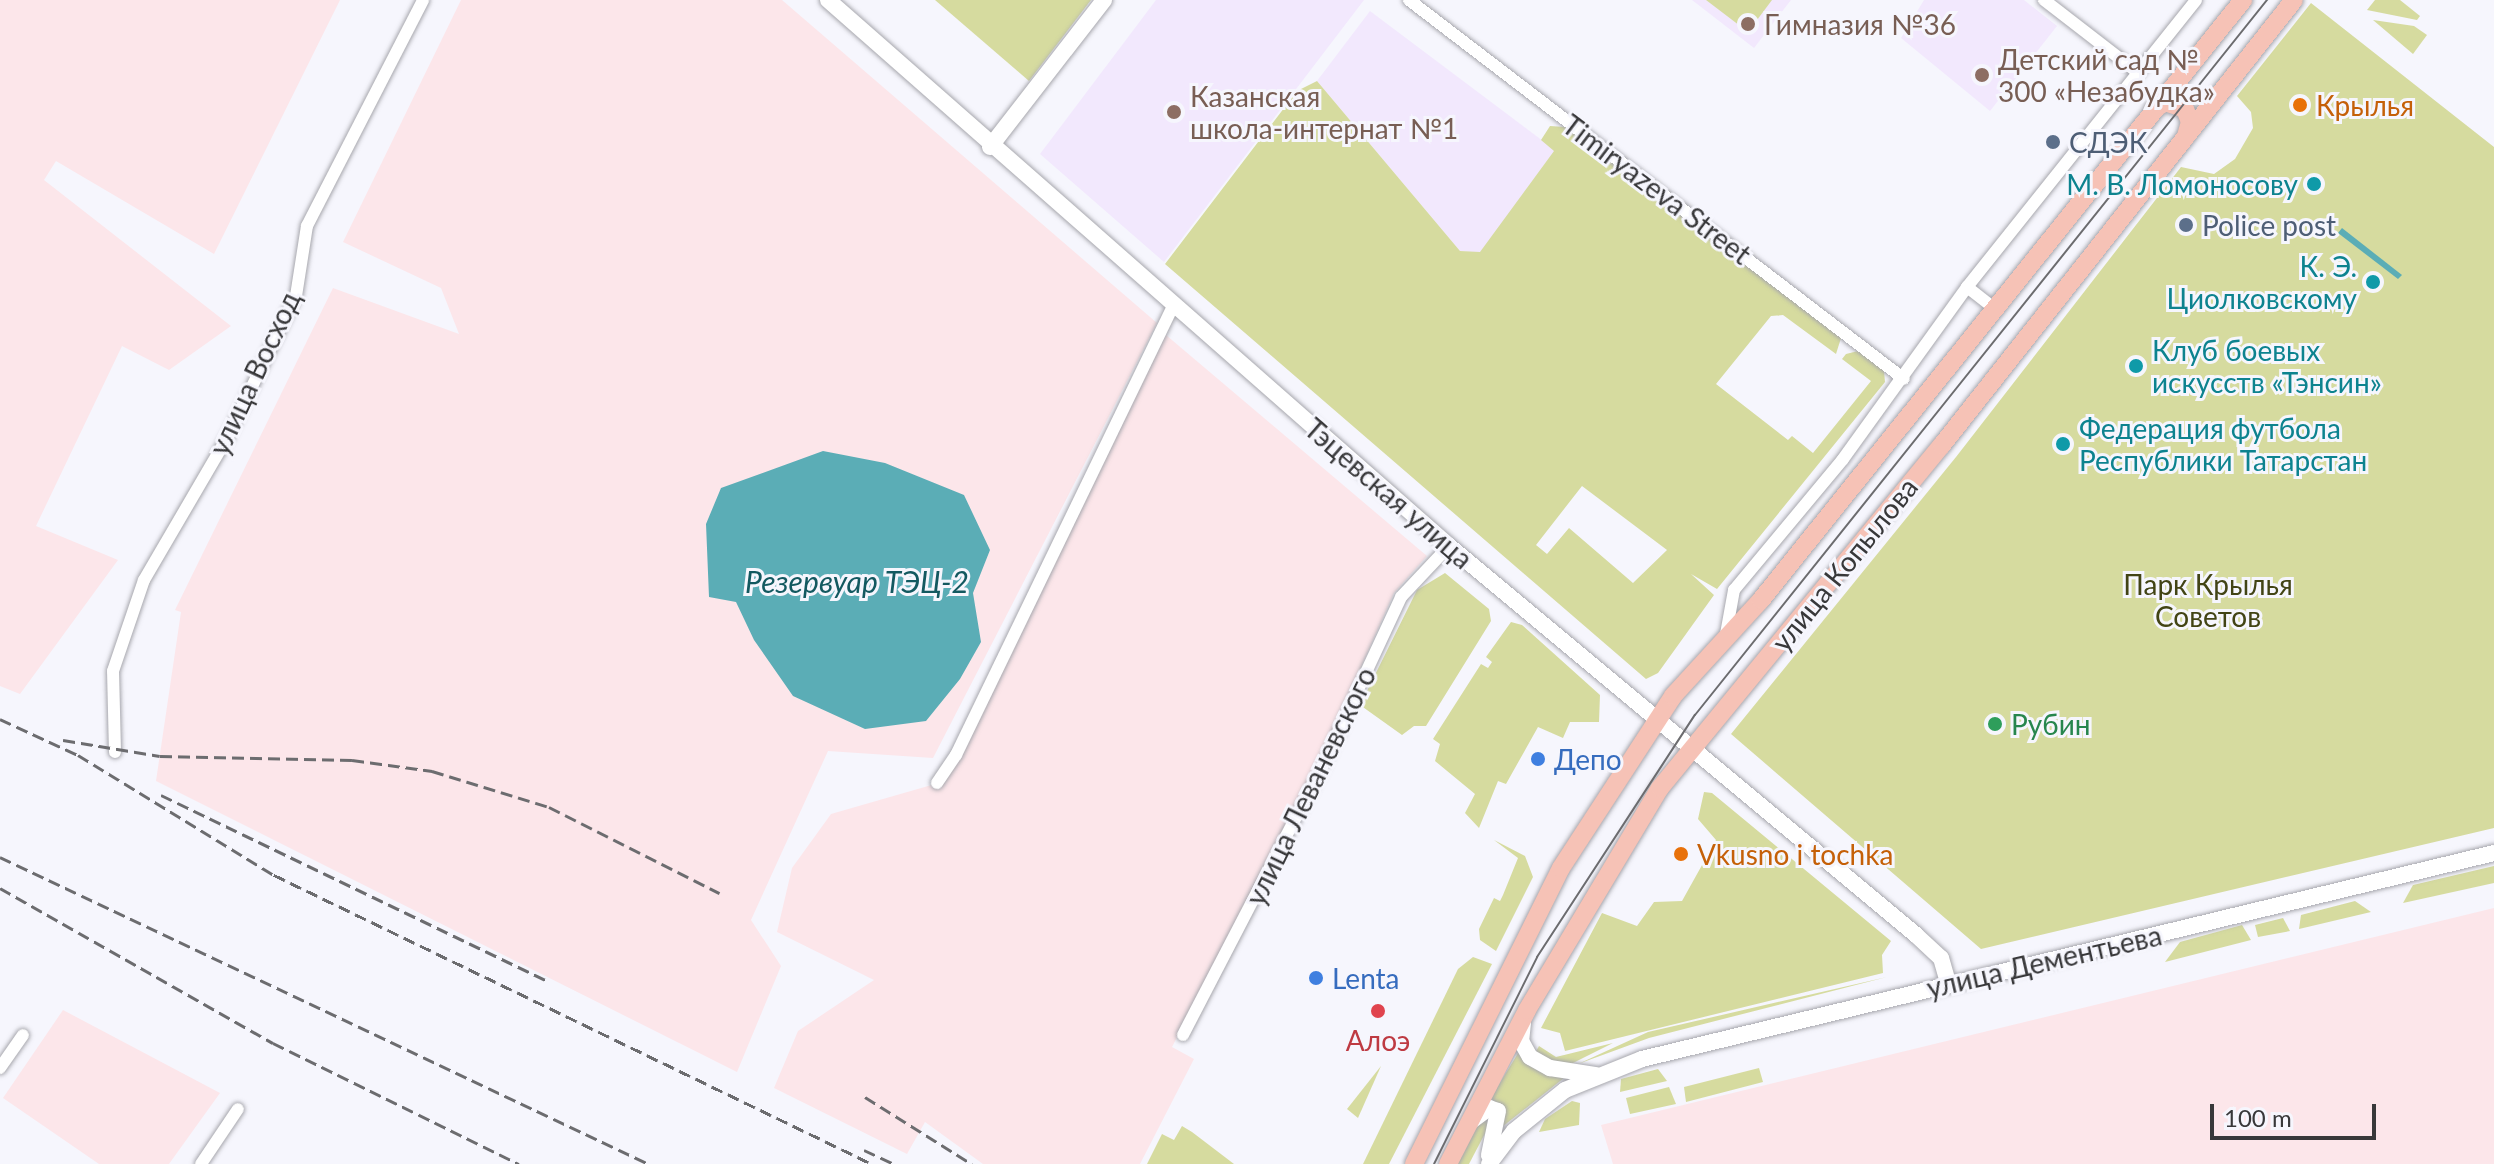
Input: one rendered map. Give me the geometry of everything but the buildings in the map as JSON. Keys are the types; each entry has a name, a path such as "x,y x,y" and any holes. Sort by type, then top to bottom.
{"main road":[{"name":"Тэцевская улица","path":"828,0 990,147 1449,546 1657,718 1696,746 1932,950 1946,968 1948,983"},
{"path":"990,147 1104,0"},
{"name":"улица Копылова","path":"1414,1164 1561,868 1657,718 1726,634 1761,600 2243,0"},
{"name":"улица Копылова","path":"1448,1164 1523,1018 1622,844 1696,746 2294,0"},
{"path":"2153,110 2165,102 2179,105 2189,115 2186,136"},
{"name":"улица Дементьева","path":"1596,1075 1948,983 2494,853"},
{"path":"1523,1018 1521,1041 1530,1057 1550,1068 1596,1075"},
{"path":"1488,1164 1507,1138 1537,1111 1596,1075"},
{"path":"1469,1123 1489,1108 1498,1111 1488,1164"}],"street":[{"name":"улица Восход","path":"115,752 113,671 144,580 228,436 296,296 307,226 423,0"},
{"name":"Timiryazeva Street","path":"1409,0 1904,379"},
{"path":"2044,0 2137,72"},
{"name":"улица Копылова","path":"1726,634 1734,590 1904,379 1967,287 2196,0"},
{"path":"1967,287 1994,308"},
{"path":"937,783 956,755 1173,306"},
{"name":"улица Леваневского","path":"1183,1035 1324,764 1401,597 1449,546"},
{"path":"0,1068 23,1035"},
{"path":"201,1164 238,1109"}],"shaded area":[{"path":"0,0 340,0 214,254 56,161 44,180 231,326 169,370 122,346 36,526 118,560 20,694 0,686"},
{"path":"461,0 782,0 1157,323 933,758 828,751 751,920 781,966 737,1072 156,781 181,612 175,610 333,288 459,334 441,288 343,242"},
{"name":"Казанская школа-интернат №1","path":"1156,0 1364,0 1164,262 1040,154"},
{"name":"Гимназия №36","path":"1692,0 1791,0 1754,48"},
{"name":"Детский сад № 300 «Незабудка»","path":"1924,0 2024,0 2057,26 1990,111 1901,38"},
{"path":"1370,11 1555,150 1480,253 1460,251 1317,81"},
{"path":"1166,335 1427,556 1394,593 1313,775 1172,1047 1194,1059 1140,1164 983,1164 925,1122 907,1154 774,1088 798,1031 874,980 777,932 792,868 831,814 942,782"},
{"path":"2494,908 2494,1164 1613,1164 1601,1125"},
{"path":"63,1010 220,1093 169,1164 99,1164 3,1098"}],"green space":[{"path":"935,0 1091,0 1029,81"},
{"path":"1706,0 1772,0 1748,32"},
{"path":"2375,0 2400,0 2420,16 2417,20 2367,10"},
{"name":"Парк Крылья Советов","path":"2311,3 2494,147 2494,828 1981,949 1731,734 1956,457 2181,167 2214,174 2235,159 2253,128 2251,112 2237,96"},
{"path":"2373,20 2414,26 2427,35 2413,54"},
{"path":"1317,81 1460,251 1480,252 1554,151 1541,140 1550,126 1565,127 1841,338 1836,354 1783,315 1771,316 1716,384 1788,440 1792,436 1813,453 1871,381 1842,359 1846,354 1858,351 1884,371 1885,382 1717,589 1691,574 1714,595 1658,673 1646,679 1165,264 1297,91","holes":["1582,486 1667,550 1633,583 1569,528 1547,554 1536,545"]},
{"path":"1445,573 1489,609 1491,621 1426,726 1414,726 1402,735 1360,705 1417,590"},
{"path":"1511,622 1522,625 1600,695 1599,722 1570,722 1563,738 1538,727 1506,784 1498,781 1479,828 1465,813 1475,794 1435,761 1440,744 1433,739 1481,664 1488,668 1492,662 1486,657"},
{"path":"1704,792 1712,793 1891,941 1882,955 1883,973 1565,1051 1560,1033 1541,1028 1602,913 1637,926 1654,902 1682,901 1716,840 1698,819"},
{"path":"1494,840 1525,856 1533,877 1496,951 1480,940 1479,929 1494,898 1500,901 1518,858"},
{"path":"2494,866 2494,883 2403,903 2413,885"},
{"path":"2355,901 2371,912 2299,929 2301,915"},
{"path":"2283,918 2290,931 2258,937 2255,925"},
{"path":"2242,925 2251,940 2165,962 2180,942"},
{"path":"1473,957 1492,964 1389,1164 1363,1164 1458,969"},
{"path":"1887,977 1649,1038 1578,1064 1648,1032"},
{"path":"1613,1043 1565,1067 1534,1055 1539,1046 1556,1057"},
{"path":"1520,1050 1569,1074 1497,1131 1502,1106 1490,1099"},
{"path":"1381,1066 1358,1118 1347,1109"},
{"path":"1759,1068 1763,1082 1686,1102 1684,1087"},
{"path":"1658,1069 1667,1081 1620,1092 1621,1079"},
{"path":"1669,1087 1676,1104 1630,1114 1626,1098"},
{"path":"1572,1101 1580,1103 1579,1125 1539,1132 1545,1119"},
{"path":"1486,1112 1491,1122 1469,1164 1455,1164 1472,1128"},
{"path":"1182,1126 1234,1164 1147,1164 1162,1134 1174,1140"}],"water":[{"path":"2342,228 2402,275 2398,279 2338,233"},
{"name":"Резервуар ТЭЦ-2","path":"823,451 885,463 964,495 990,550 973,593 981,642 960,679 926,721 865,729 793,696 754,640 736,602 709,597 706,524 721,488"}],"tram line":[{"path":"1434,1164 1537,957 1695,715 2267,0"}],"railway":[{"path":"0,719 78,755 274,875 872,1164"},
{"path":"63,740 160,756 352,760 432,771 549,807 719,893"},
{"path":"161,795 549,982"},
{"path":"0,857 649,1164"},
{"path":"0,888 273,1043 519,1164"},
{"path":"865,1097 972,1164"},
{"path":"864,1150 894,1164"}],"place":[{"name":"Гимназия №36","path":"1748,24"},
{"name":"Детский сад № 300 «Незабудка»","path":"1982,75"},
{"name":"Крылья","path":"2300,105"},
{"name":"Казанская школа-интернат №1","path":"1174,112"},
{"name":"СДЭК","path":"2053,142"},
{"name":"М. В. Ломоносову","path":"2314,184"},
{"name":"Police post","path":"2186,225"},
{"name":"К. Э. Циолковскому","path":"2373,282"},
{"name":"Клуб боевых искусств «Тэнсин»","path":"2136,366"},
{"name":"Федерация футбола Республики Татарстан","path":"2063,444"},
{"name":"Рубин","path":"1995,724"},
{"name":"Депо","path":"1538,759"},
{"name":"Vkusno i tochka","path":"1681,854"},
{"name":"Lenta","path":"1316,978"},
{"name":"Алоэ","path":"1378,1011"}]}
